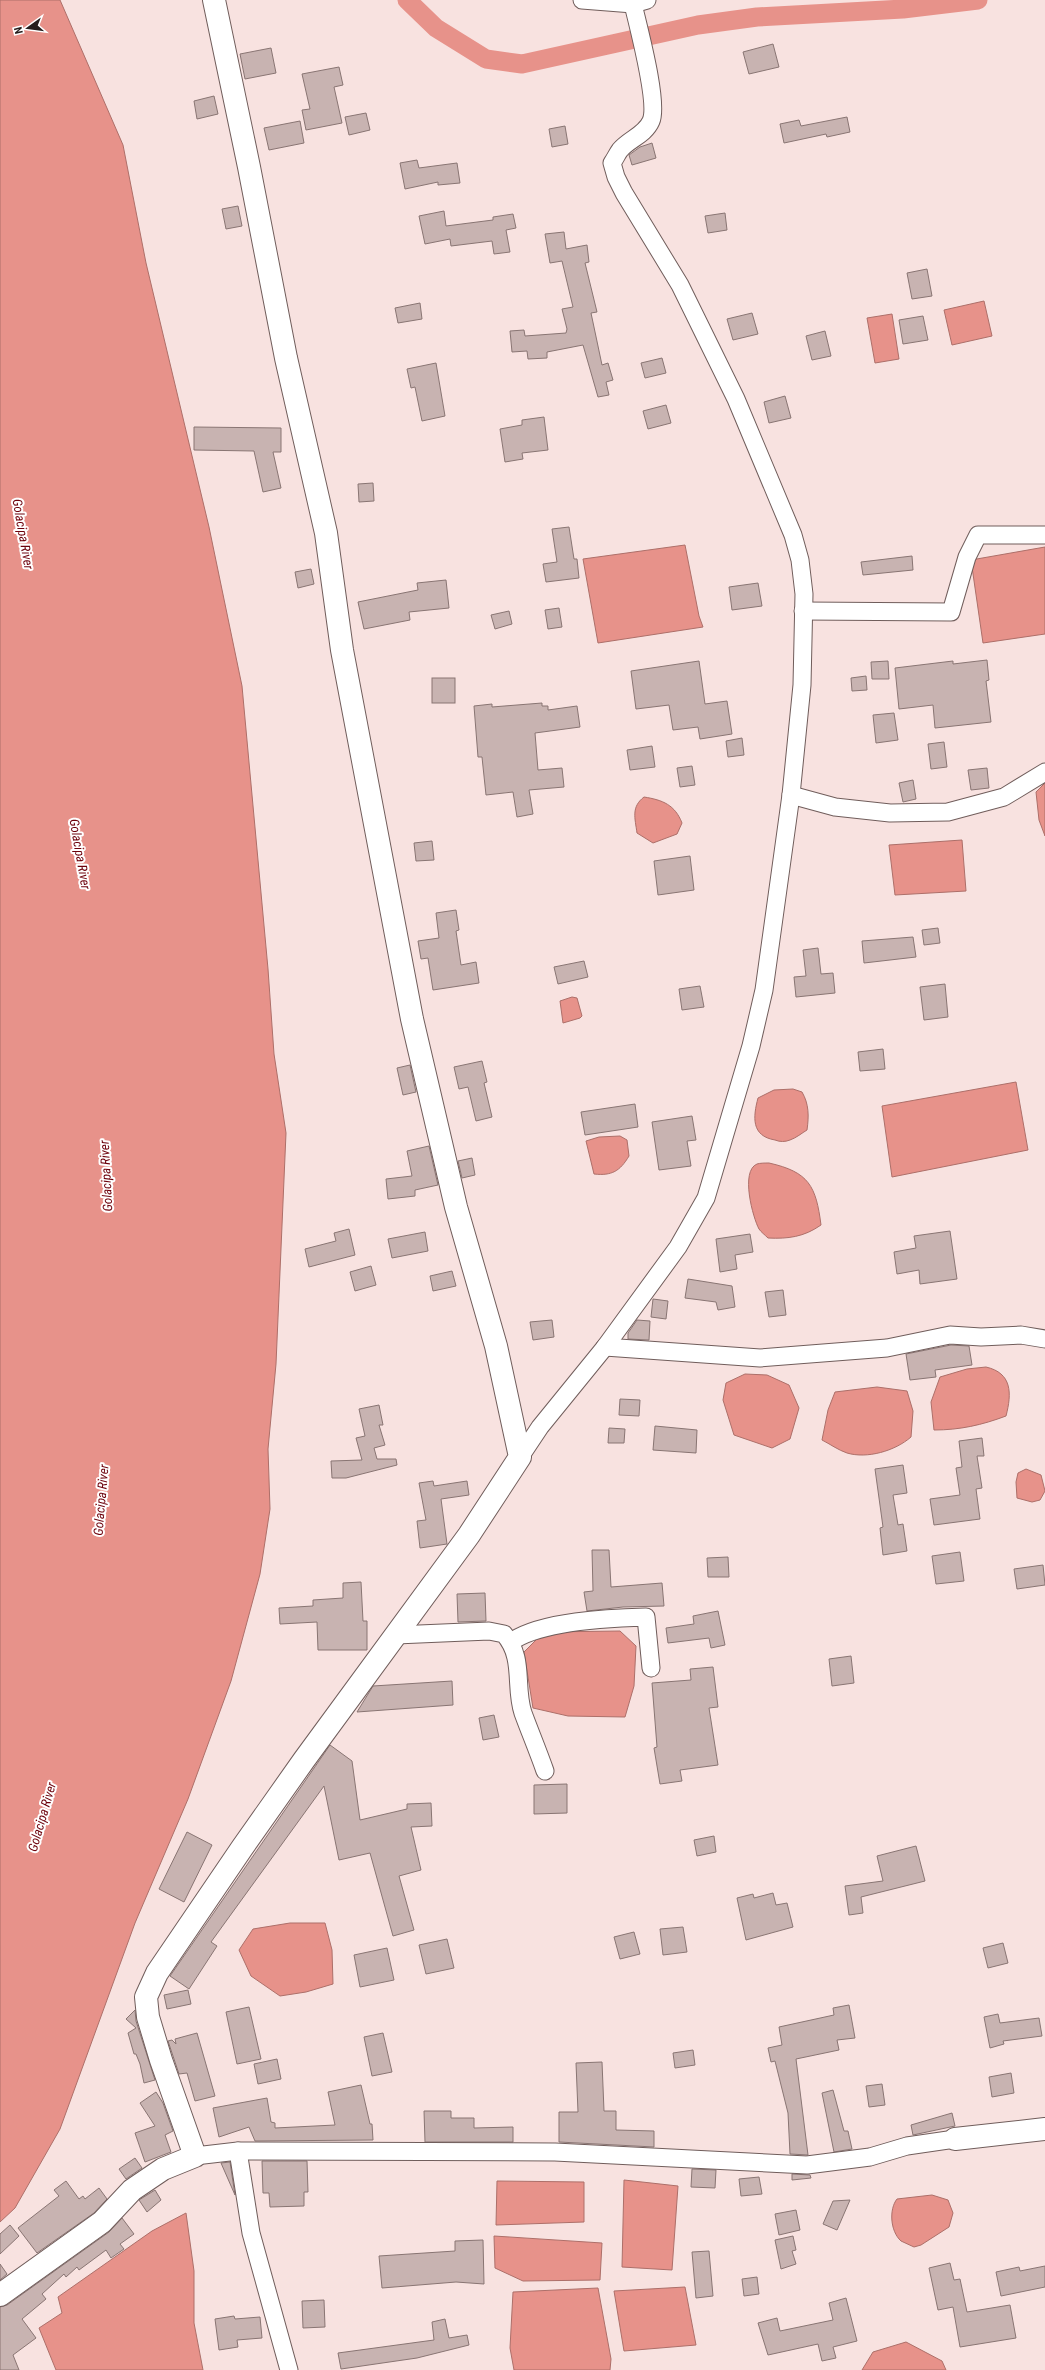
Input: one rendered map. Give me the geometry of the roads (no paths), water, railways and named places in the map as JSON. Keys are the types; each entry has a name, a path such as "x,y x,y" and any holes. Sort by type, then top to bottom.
{"street":[{"path":"214,0 249,167 286,358 326,533 342,650 412,1018 456,1207 496,1346 520,1457"},
{"path":"196,2156 161,2060 148,2017 146,1997 157,1973 304,1760 473,1530 540,1427 605,1347 678,1247 706,1198 751,1046 764,990 791,795 802,685 803,611 800,560 793,535 736,399 680,285 616,177 612,163 621,149 644,131 652,120 652,101 640,2 582,0"},
{"path":"803,611 952,612 967,557 978,535 1045,534"},
{"path":"791,795 834,807 890,813 948,812 1004,797 1045,772"},
{"path":"605,1347 760,1358 887,1348 950,1335 980,1337 1021,1335 1045,1339"},
{"path":"511,1642 521,1635 568,1624 613,1618 646,1616 651,1668"},
{"path":"396,1635 489,1631 504,1634 511,1642 518,1662 523,1712 545,1771"},
{"path":"0,2295 102,2222 132,2190 164,2169 196,2156 238,2151 555,2152 807,2165 870,2157 907,2146 1045,2129"},
{"path":"238,2151 251,2233 289,2370"}],"water":[{"name":"Golacipa River","path":"0,0 60,0 123,145 146,263 209,527 242,686 268,969 274,1054 286,1133 276,1364 268,1449 270,1509 260,1574 231,1681 188,1799 135,1923 60,2129 15,2208 0,2222"},
{"path":"984,301 992,336 952,345 944,310"},
{"path":"892,314 899,359 875,363 867,318"},
{"path":"685,545 699,616 703,627 598,643 583,559"},
{"path":"1045,547 1045,634 983,643 971,560"},
{"path":"1045,783 1045,836 1039,820 1036,792"},
{"path":"644,797 668,804 676,812 682,823 677,834 653,843 637,833 635,813 637,805"},
{"path":"962,840 966,891 895,895 889,845"},
{"path":"572,997 577,998 582,1016 563,1023 560,1001"},
{"path":"1016,1082 1028,1150 892,1177 882,1106"},
{"path":"793,1089 802,1092 806,1101 808,1115 807,1130 788,1141 779,1141 767,1138 758,1130 756,1125 755,1112 758,1098 774,1090"},
{"path":"620,1136 627,1140 629,1156 626,1161 619,1169 611,1173 594,1174 586,1141 599,1137"},
{"path":"769,1163 793,1171 802,1176 808,1183 816,1200 821,1225 802,1235 782,1238 768,1238 760,1230 756,1223 751,1205 749,1195 749,1176 752,1168 757,1164"},
{"path":"986,1367 1001,1374 1008,1385 1009,1399 1006,1416 971,1426 934,1430 931,1402 940,1377 967,1369"},
{"path":"745,1374 767,1375 789,1385 799,1408 790,1439 772,1448 734,1435 723,1400 726,1383"},
{"path":"877,1387 907,1391 913,1411 911,1437 889,1450 863,1455 847,1453 822,1440 828,1410 835,1392"},
{"path":"1026,1469 1041,1475 1045,1491 1040,1500 1032,1502 1017,1498 1016,1482 1018,1473"},
{"path":"620,1631 636,1646 634,1686 625,1717 568,1716 533,1708 524,1652 544,1632"},
{"path":"290,1923 325,1923 332,1950 333,1984 306,1992 280,1996 251,1976 239,1950 253,1929"},
{"path":"624,2180 678,2186 672,2270 622,2267"},
{"path":"497,2181 584,2182 584,2222 496,2225"},
{"path":"932,2195 948,2200 953,2213 949,2227 921,2245 914,2247 901,2241 897,2237 893,2226 892,2214 894,2203 897,2199"},
{"path":"186,2213 194,2271 194,2323 203,2370 56,2370 39,2328 62,2313 58,2297 152,2231"},
{"path":"494,2236 602,2243 600,2280 523,2281 495,2268"},
{"path":"685,2287 696,2345 624,2351 614,2291"},
{"path":"598,2288 611,2359 610,2370 514,2370 510,2348 513,2292"},
{"path":"906,2342 942,2361 946,2370 862,2370 873,2352"}],"waterway":[{"path":"407,0 436,28 486,59 522,64 698,25 757,17 903,9 978,0"}]}
